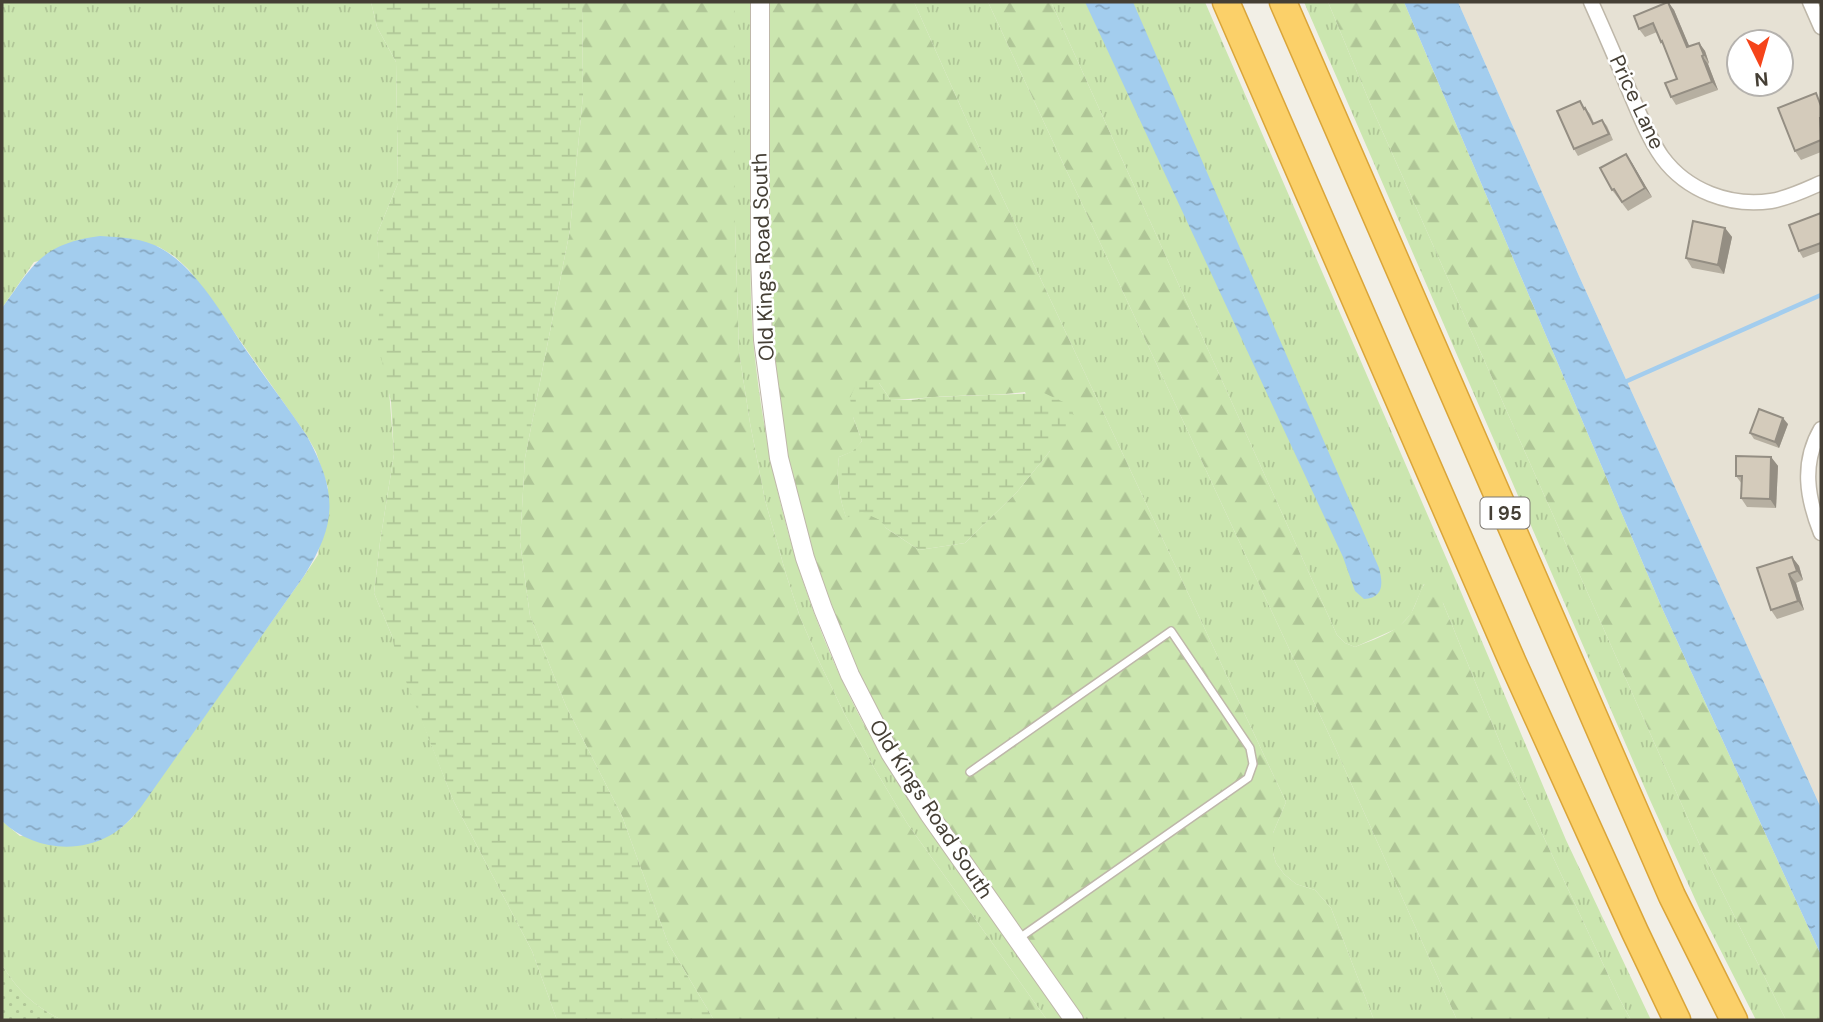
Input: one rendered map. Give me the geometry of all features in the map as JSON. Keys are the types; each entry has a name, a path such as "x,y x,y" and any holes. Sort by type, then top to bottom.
{"highway":[{"name":"I 95","path":"1226,2 1513,663 1634,932 1677,1020"},
{"name":"I 95","path":"1283,2 1672,896 1734,1020"}],"street":[{"name":"Old Kings Road South","path":"760,2 762,340 776,438 805,558 850,675 872,721 903,775 1074,1020"},
{"name":"Price Lane","path":"1591,2 1654,145 1683,178 1709,194 1757,202 1786,197 1821,183"},
{"path":"1810,2 1821,27"},
{"path":"1821,429 1813,446 1807,476 1811,505 1821,533"}],"lane":[{"path":"970,772 1171,631 1250,748 1253,764 1248,778 1017,939"}],"shaded area":[{"path":"1458,2 1821,2 1821,808 1579,276"}],"green space":[{"path":"2,2 371,2 377,27 396,62 398,183 377,234 394,454 374,593 453,800 532,951 557,1020 62,1020 28,997 2,965 2,821 20,836 121,828 132,818 318,555 328,488 316,452 307,436 211,299 188,269 159,247 136,240 34,262 2,308"},
{"path":"371,2 582,2 583,95 570,230 525,458 520,542 530,616 566,706 622,816 668,943 714,1020 557,1020 532,951 453,800 374,593 394,454 391,402 378,343 380,284 377,234 398,183 396,62 377,27"},
{"path":"582,2 735,2 735,224 739,352 765,500 786,574 818,659 873,766 907,823 1047,1020 714,1020 668,943 622,816 566,706 530,616 520,542 525,458 570,230 583,95"},
{"path":"735,2 751,2 751,312 754,349 777,490 803,581 837,670 882,757 1064,1020 1047,1020 907,823 844,713 800,617 786,574 765,500 739,352 735,224"},
{"path":"768,2 914,2 976,141 1286,802 1273,833 1276,863 1296,884 1315,890 1331,908 1374,1020 1084,1020 940,814 886,730 846,648 817,568 782,442 770,339 767,223","holes":["879,383 890,399 1025,392 1050,451 1017,492 965,543 919,550 886,528 881,520 862,511 846,517 840,495 839,457 854,451 862,441 853,417"]},
{"path":"914,2 988,2 1333,743 1457,1020 1374,1020 1331,908 1315,890 1296,884 1276,863 1273,833 1286,802 976,141"},
{"path":"988,2 1051,2 1337,635 1345,643 1355,647 1386,634 1406,620 1426,583 1429,579 1434,581 1503,750 1631,1020 1457,1020 1333,743"},
{"path":"1051,2 1205,2 1566,840 1651,1020 1631,1020 1619,998 1503,750 1443,603 1424,584 1411,614 1398,628 1355,647 1345,643 1337,635"},
{"path":"1304,2 1328,2 1372,108 1706,859 1786,1020 1756,1020 1700,910"},
{"path":"1328,2 1404,2 1662,608 1821,955 1821,1020 1786,1020 1706,859 1372,108"},
{"path":"859,377 879,383 890,399 1044,393 1072,406 1072,423 1068,431 1053,440 1050,451 1017,492 965,543 919,550 886,528 880,520 862,512 846,518 839,488 838,466 839,457 853,451 862,441 853,417 850,398"},
{"path":"2,965 28,997 62,1020 2,1020"}],"water":[{"path":"1085,2 1133,2 1379,568 1379,593 1371,598 1364,599 1355,591 1343,557"},
{"path":"1404,2 1458,2 1579,276 1821,808 1821,955 1662,608"},
{"path":"100,236 132,239 155,245 176,259 200,284 307,436 324,474 330,507 323,539 304,576 141,807 127,823 109,836 96,842 67,847 39,843 13,830 2,821 2,308 41,258 64,244"}],"building":[{"path":"1668,2 1687,47 1699,43 1712,82 1671,97 1665,83 1677,79 1662,41 1653,23 1639,29 1634,16"},
{"path":"1816,93 1821,106 1821,140 1795,151 1778,108"},
{"path":"1580,101 1593,124 1602,120 1609,134 1574,149 1557,111"},
{"path":"1626,154 1645,188 1622,202 1600,168"},
{"path":"1821,213 1821,243 1799,251 1789,225"},
{"path":"1693,221 1725,228 1718,265 1686,258"},
{"path":"1759,409 1783,418 1775,442 1750,433"},
{"path":"1736,456 1771,457 1770,499 1741,498 1742,476 1736,476"},
{"path":"1792,557 1797,571 1789,574 1798,601 1771,610 1757,568"}],"waterway":[{"path":"1627,381 1821,295"}]}
